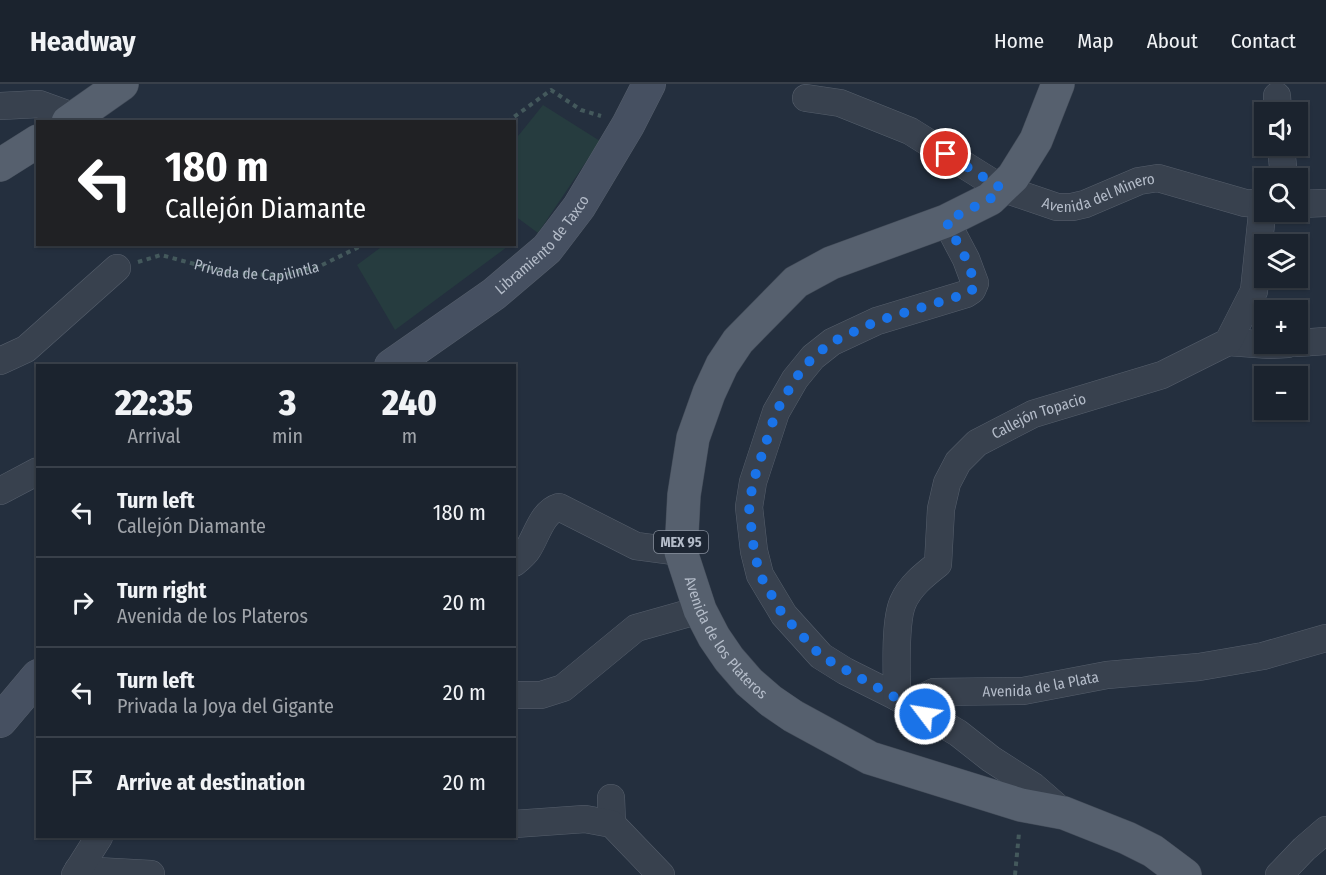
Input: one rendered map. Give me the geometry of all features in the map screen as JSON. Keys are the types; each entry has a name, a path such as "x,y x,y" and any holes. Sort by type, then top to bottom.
{"main road":[{"path":"72,119 122,84"},
{"name":"Libramiento de Taxco","path":"394,364 494,294 547,249 579,207 628,125 649,84"},
{"name":"Avenida de los Plateros","path":"1058,84 1036,140 1013,177 990,199 946,221 831,263 796,282 738,341 722,365 709,393 693,438 684,495 681,552 700,610 729,660 771,701 793,716 870,758 1021,805 1064,813 1127,838 1153,851 1185,875"},
{"path":"0,165 36,142"},
{"path":"0,721 36,678"}],"street":[{"name":"Avenida del Minero","path":"806,98 840,103 910,131 1001,188 1057,207 1085,204 1149,178 1158,178 1245,203 1254,203"},
{"path":"0,106 39,104 72,119"},
{"path":"1308,204 1326,203"},
{"path":"946,221 969,267 975,283 972,290 966,294 877,321 832,342 813,357 795,379 776,412 753,482 749,507 754,551 760,575 783,615 821,656 845,671 903,700 958,733 991,759 1033,786 1064,813"},
{"path":"1254,344 1228,342 1254,291 1262,222"},
{"path":"0,361 26,349 117,268"},
{"path":"1308,342 1326,341"},
{"name":"Callejón Topacio","path":"903,700 897,636 902,603 914,584 938,564 940,508 947,483 958,462 977,443 1033,414 1162,375 1228,342"},
{"path":"0,491 36,472"},
{"path":"516,561 527,551 546,516 559,507 636,546 681,552"},
{"path":"516,695 541,695 563,688 636,628 700,610"},
{"name":"Avenida de la Plata","path":"903,700 934,692 1023,691 1107,675 1199,667 1263,656 1326,638"},
{"path":"611,798 612,824"},
{"path":"516,824 585,819 612,824 661,875"},
{"path":"1279,875 1326,830"},
{"path":"77,872 98,838"},
{"path":"77,872 151,874"}],"path":[{"path":"510,120 550,90 581,110 628,125"},
{"name":"Privada de Capilintla","path":"117,268 161,255 224,272 281,276 320,266 361,246"},
{"path":"1015,875 1021,805"}],"green space":[{"path":"543,105 600,141 538,233 516,217 516,139"},
{"path":"383,246 507,247 395,330 357,265"}],"route":[{"path":"925,714 821,656 783,615 760,575 754,551 749,507 753,482 776,412 795,379 813,357 832,342 877,321 966,294 972,290 975,283 971,271 946,221 990,199 1001,188 946,154"}]}
